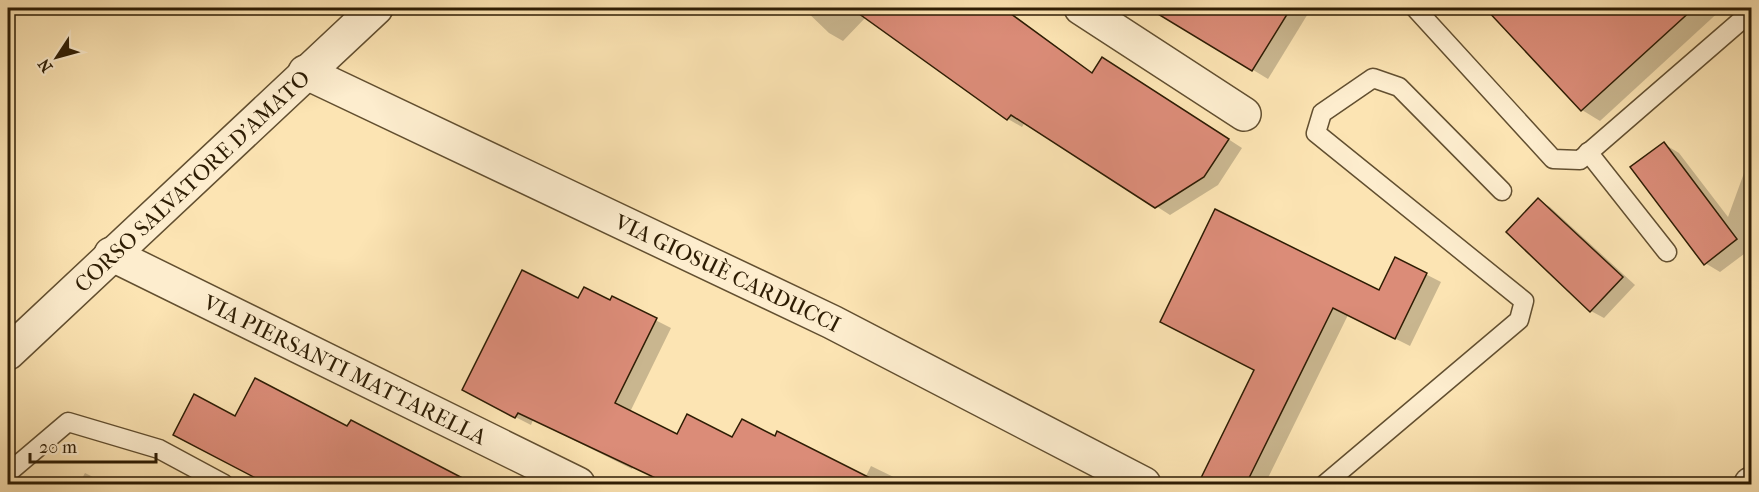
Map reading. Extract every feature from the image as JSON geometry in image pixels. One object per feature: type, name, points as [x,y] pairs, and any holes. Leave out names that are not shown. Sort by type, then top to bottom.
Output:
[{"type":"street","name":"CORSO SALVATORE D'AMATO","points":[[8,353],[376,8]]},
{"type":"street","points":[[1081,8],[1244,114]]},
{"type":"street","name":"VIA GIOSUÈ CARDUCCI","points":[[306,72],[832,322],[1144,484]]},
{"type":"street","name":"VIA PIERSANTI MATTARELLA","points":[[111,254],[578,484]]},
{"type":"lane","points":[[1415,8],[1553,159],[1580,160],[1752,11]]},
{"type":"lane","points":[[1325,484],[1519,320],[1524,301],[1316,133],[1322,113],[1373,78],[1399,87],[1502,191]]},
{"type":"lane","points":[[1588,153],[1667,252]]},
{"type":"lane","points":[[8,473],[68,422],[159,449],[224,484]]},
{"type":"building","points":[[851,8],[1003,8],[1092,73],[1102,57],[1229,139],[1204,177],[1155,208],[1011,115],[1007,120]]},
{"type":"building","points":[[1148,8],[1291,8],[1252,71]]},
{"type":"building","points":[[1485,8],[1694,8],[1581,111]]},
{"type":"building","points":[[1664,142],[1737,239],[1704,265],[1630,167]]},
{"type":"building","points":[[1538,198],[1623,277],[1590,312],[1506,232]]},
{"type":"building","points":[[1215,209],[1379,290],[1395,257],[1427,273],[1395,339],[1333,308],[1246,484],[1198,484],[1254,370],[1160,322]]},
{"type":"building","points":[[522,270],[578,298],[584,287],[610,300],[612,296],[657,318],[615,403],[677,434],[687,414],[732,437],[742,419],[775,436],[777,431],[882,484],[668,484],[518,413],[515,418],[462,390]]},
{"type":"building","points":[[255,378],[347,426],[351,420],[474,484],[267,484],[173,435],[194,394],[235,416]]}]
